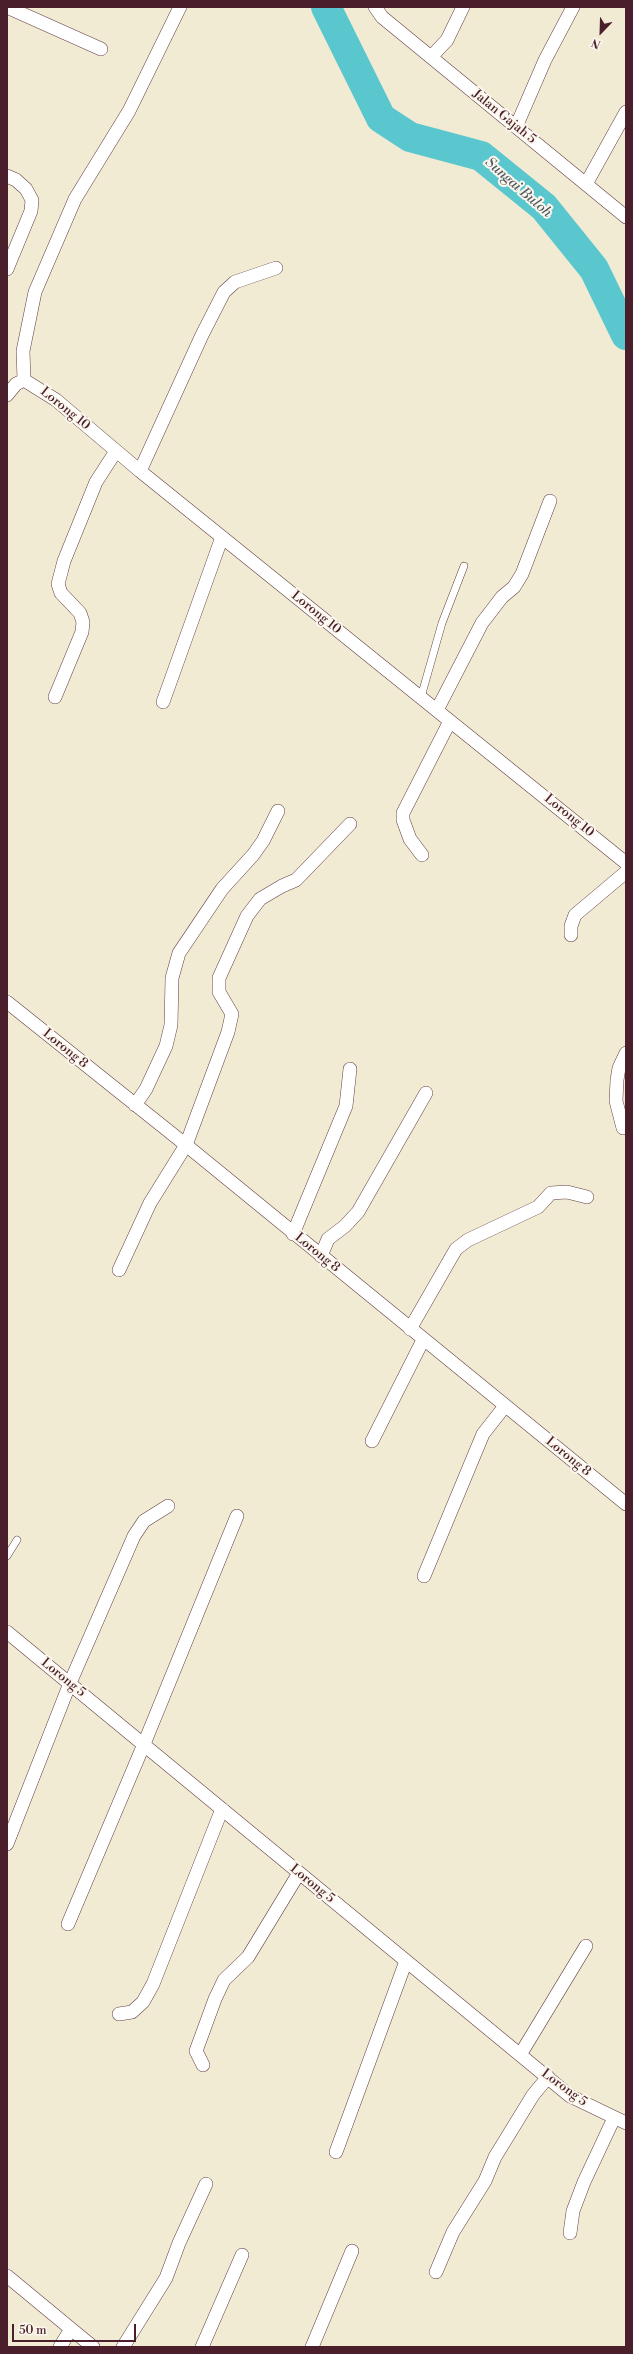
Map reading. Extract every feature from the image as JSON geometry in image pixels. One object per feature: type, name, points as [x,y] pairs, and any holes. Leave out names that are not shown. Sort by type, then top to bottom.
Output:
[{"type":"street","points":[[7,395],[16,384],[24,380],[23,350],[35,292],[75,200],[129,111],[180,7]]},
{"type":"street","points":[[431,57],[447,40],[463,7]]},
{"type":"street","points":[[516,127],[542,66],[573,7]]},
{"type":"street","points":[[7,8],[101,49]]},
{"type":"street","name":"Jalan Gajah 5","points":[[378,12],[626,217]]},
{"type":"street","points":[[586,184],[626,112]]},
{"type":"street","points":[[7,176],[16,180],[26,189],[32,200],[31,211],[7,269]]},
{"type":"street","points":[[140,471],[202,335],[224,292],[235,282],[276,268]]},
{"type":"street","name":"Lorong 10","points":[[24,380],[56,400],[222,538],[626,863]]},
{"type":"street","points":[[55,697],[82,632],[83,622],[80,613],[61,593],[58,584],[64,561],[96,482],[116,451]]},
{"type":"street","points":[[437,710],[482,623],[502,597],[514,586],[522,574],[550,501]]},
{"type":"street","points":[[163,702],[222,538]]},
{"type":"street","points":[[422,855],[410,839],[403,820],[403,813],[450,721]]},
{"type":"street","points":[[135,1105],[146,1089],[166,1046],[171,1025],[172,978],[179,954],[222,889],[253,855],[263,841],[278,811]]},
{"type":"street","points":[[119,1270],[150,1203],[186,1145],[228,1032],[232,1014],[219,992],[219,978],[247,916],[260,899],[282,886],[296,880],[350,824]]},
{"type":"street","points":[[571,935],[571,926],[575,915],[626,872]]},
{"type":"street","name":"Lorong 8","points":[[7,1002],[186,1145],[293,1234],[626,1504]]},
{"type":"street","points":[[623,1128],[616,1101],[619,1068],[626,1053]]},
{"type":"street","points":[[293,1234],[346,1106],[350,1069]]},
{"type":"street","points":[[321,1256],[328,1239],[345,1226],[358,1212],[426,1093]]},
{"type":"street","points":[[410,1329],[456,1250],[468,1240],[538,1207],[551,1193],[567,1192],[587,1197]]},
{"type":"street","points":[[372,1441],[423,1340]]},
{"type":"street","points":[[424,1576],[483,1434],[505,1406]]},
{"type":"street","points":[[7,1844],[70,1683],[134,1536],[144,1521],[168,1506]]},
{"type":"street","points":[[68,1924],[144,1744],[237,1516]]},
{"type":"street","name":"Lorong 5","points":[[7,1632],[570,2096],[620,2120]]},
{"type":"street","points":[[119,2014],[132,2012],[143,2002],[153,1984],[222,1809]]},
{"type":"street","points":[[203,2064],[196,2051],[215,1999],[224,1980],[248,1957],[299,1873]]},
{"type":"street","points":[[520,2055],[586,1946]]},
{"type":"street","points":[[336,2152],[406,1961]]},
{"type":"street","points":[[436,2272],[453,2232],[485,2180],[495,2157],[533,2095],[548,2077]]},
{"type":"street","points":[[570,2233],[574,2211],[584,2182],[620,2120]]},
{"type":"street","points":[[122,2347],[166,2278],[179,2243],[206,2184]]},
{"type":"street","points":[[312,2347],[352,2251]]},
{"type":"street","points":[[202,2347],[242,2255]]},
{"type":"street","points":[[7,2276],[93,2347]]},
{"type":"street","points":[[60,2347],[71,2329]]},
{"type":"lane","points":[[421,697],[442,623],[464,566]]},
{"type":"lane","points":[[7,1556],[17,1540]]},
{"type":"waterway","name":"Sungai Buloh","points":[[326,7],[381,118],[410,137],[481,156],[544,207],[594,269],[626,335]]}]
